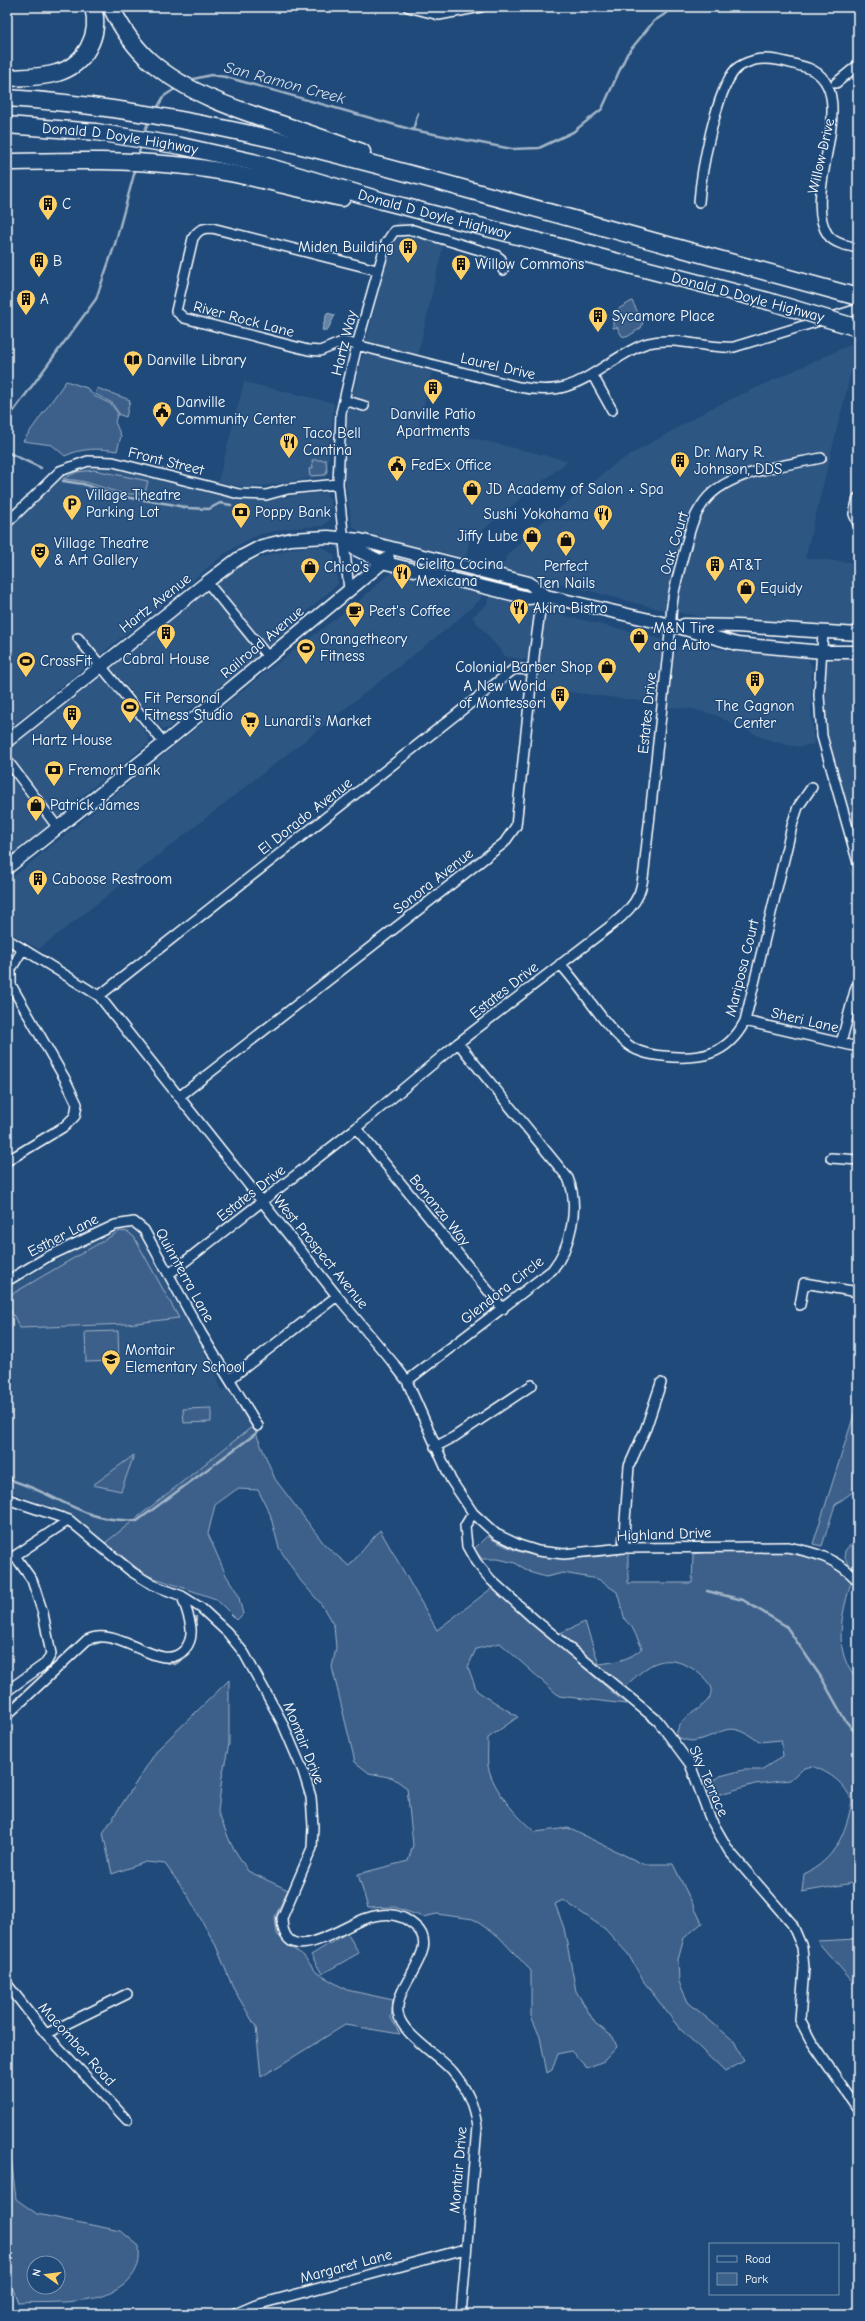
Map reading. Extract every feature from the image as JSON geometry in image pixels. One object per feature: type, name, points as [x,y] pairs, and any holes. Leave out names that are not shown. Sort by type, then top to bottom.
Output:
[{"type":"highway","points":[[7,78],[56,74],[77,62],[91,44],[94,33],[93,7]]},
{"type":"highway","points":[[111,7],[128,36],[150,61],[184,85],[212,98],[366,153],[392,168]]},
{"type":"highway","name":"Donald D Doyle Highway","points":[[7,98],[97,106],[202,123],[392,168],[858,297]]},
{"type":"highway","name":"Donald D Doyle Highway","points":[[7,125],[96,132],[181,146],[253,162],[383,201],[768,301],[858,328]]},
{"type":"highway","points":[[7,162],[174,164],[244,176],[351,200],[383,201]]},
{"type":"main road","name":"Hartz Avenue","points":[[7,741],[207,582],[239,558],[262,546],[309,537],[360,540],[529,583],[546,596]]},
{"type":"main road","points":[[344,540],[355,549],[382,562],[527,598],[546,596],[671,625],[737,644],[822,652],[858,652]]},
{"type":"main road","name":"Railroad Avenue","points":[[7,868],[269,658],[382,562],[393,556],[409,553]]},
{"type":"main road","points":[[671,625],[736,626],[824,633],[858,634]]},
{"type":"street","points":[[408,7],[439,15],[481,7]]},
{"type":"street","points":[[700,202],[702,173],[722,92],[737,68],[759,59],[779,61],[824,73],[838,86],[858,65]]},
{"type":"street","name":"Willow Drive","points":[[835,161],[822,210],[823,225],[829,236],[839,244],[858,248]]},
{"type":"street","name":"River Rock Lane","points":[[357,345],[342,342],[327,350],[308,350],[179,316],[176,305],[193,238],[197,232],[204,228],[212,228],[377,270]]},
{"type":"street","name":"Hartz Way","points":[[349,590],[338,484],[339,436],[344,400],[357,345],[377,270],[391,235],[394,231],[413,230],[496,255],[501,260],[503,270]]},
{"type":"street","name":"Laurel Drive","points":[[357,345],[532,389],[564,389],[633,349],[648,343],[677,342],[718,348],[734,347],[858,309]]},
{"type":"street","points":[[592,374],[612,410]]},
{"type":"street","points":[[344,400],[364,406]]},
{"type":"street","name":"Oak Court","points":[[671,625],[670,605],[691,528],[697,512],[710,494],[738,477],[821,458]]},
{"type":"street","name":"Front Street","points":[[7,523],[60,471],[88,461],[104,460],[240,494],[266,495],[301,487],[338,484]]},
{"type":"street","points":[[858,498],[854,514],[855,521],[858,524]]},
{"type":"street","points":[[207,582],[269,658]]},
{"type":"street","name":"Sonora Avenue","points":[[180,1096],[513,834],[516,826],[540,611],[546,596]]},
{"type":"street","name":"Estates Drive","points":[[170,1274],[356,1128],[458,1043],[625,914],[640,896],[646,857],[671,625]]},
{"type":"street","points":[[824,633],[819,695],[822,736],[858,863]]},
{"type":"street","points":[[78,638],[164,743]]},
{"type":"street","name":"El Dorado Avenue","points":[[99,996],[514,669],[533,670]]},
{"type":"street","points":[[7,760],[58,828]]},
{"type":"street","name":"Mariposa Court","points":[[560,964],[620,1038],[640,1052],[686,1058],[709,1055],[730,1042],[740,1031],[745,1021],[793,822],[798,807],[812,787]]},
{"type":"street","name":"West Prospect Avenue","points":[[7,939],[99,996],[180,1096],[337,1296],[407,1381],[435,1447],[451,1480],[473,1512]]},
{"type":"street","points":[[7,1161],[64,1126],[75,1116],[77,1104],[65,1079],[11,985],[11,969],[23,949]]},
{"type":"street","points":[[841,1043],[856,987]]},
{"type":"street","name":"Sheri Lane","points":[[745,1021],[858,1048]]},
{"type":"street","name":"Glendora Circle","points":[[407,1381],[552,1270],[559,1262],[567,1244],[573,1193],[568,1178],[458,1043]]},
{"type":"street","name":"Bonanza Way","points":[[356,1128],[502,1309]]},
{"type":"street","points":[[831,1158],[858,1160]]},
{"type":"street","name":"Quinnterra Lane","points":[[134,1222],[144,1230],[258,1426]]},
{"type":"street","name":"Esther Lane","points":[[7,1281],[50,1256],[115,1225],[134,1222]]},
{"type":"street","points":[[800,1305],[804,1283],[858,1292]]},
{"type":"street","points":[[230,1378],[337,1296]]},
{"type":"street","points":[[623,1548],[629,1466],[646,1428],[661,1383]]},
{"type":"street","points":[[435,1447],[454,1437],[532,1385]]},
{"type":"street","points":[[7,1499],[69,1520],[132,1572],[153,1585],[182,1596],[191,1624],[188,1646],[182,1652],[168,1658],[143,1650],[116,1638],[104,1636],[93,1637],[87,1640],[7,1715]]},
{"type":"street","name":"Highland Drive","points":[[473,1512],[496,1534],[519,1545],[538,1551],[564,1554],[623,1548],[787,1547],[811,1551],[832,1560],[849,1571],[858,1581]]},
{"type":"street","name":"Sky Terrace","points":[[473,1512],[465,1526],[467,1546],[491,1580],[534,1620],[658,1721],[690,1764],[710,1818],[729,1851],[792,1924],[802,1947],[804,1968],[800,2020],[811,2041],[858,2109]]},
{"type":"street","points":[[7,1691],[46,1663],[51,1654],[43,1613],[32,1580],[11,1559],[69,1520]]},
{"type":"street","name":"Montair Drive","points":[[182,1596],[201,1608],[227,1632],[244,1653],[267,1692],[303,1771],[311,1797],[313,1826],[312,1848],[282,1918],[282,1929],[285,1936],[293,1942],[307,1944],[367,1918],[388,1915],[401,1917],[420,1930],[424,1937],[424,1948],[421,1958],[400,1993],[398,2015],[406,2028],[453,2071],[468,2094],[475,2111],[476,2126],[461,2314]]},
{"type":"street","name":"Macomber Road","points":[[7,1984],[46,2034],[127,2120]]},
{"type":"street","points":[[46,2034],[127,1994]]},
{"type":"street","name":"Margaret Lane","points":[[235,2314],[256,2305],[465,2249]]},
{"type":"shaded area","points":[[397,221],[446,233],[415,367],[432,372],[419,425],[568,461],[469,542],[466,558],[360,533],[352,525],[344,472],[346,421]]},
{"type":"shaded area","points":[[327,313],[335,315],[327,331],[322,330]]},
{"type":"shaded area","points":[[854,343],[858,344],[805,558],[858,563],[858,629],[724,621],[655,608],[501,568],[510,552],[541,523],[618,462],[708,410]]},
{"type":"shaded area","points":[[244,382],[334,403],[327,476],[249,488],[218,482]]},
{"type":"shaded area","points":[[91,465],[102,466],[246,500],[265,501],[298,495],[326,493],[331,502],[331,518],[323,526],[290,528],[262,534],[247,540],[226,553],[7,730],[7,531],[55,484],[55,481],[69,471]]},
{"type":"shaded area","points":[[322,547],[334,555],[338,584],[275,639],[273,644],[266,647],[262,645],[216,587],[216,583],[242,563],[291,549]]},
{"type":"shaded area","points":[[395,572],[482,595],[480,600],[449,627],[39,949],[7,931],[7,882],[263,674],[360,600],[385,577]]},
{"type":"shaded area","points":[[203,593],[209,594],[252,646],[256,651],[256,658],[173,722],[169,728],[163,729],[117,675],[113,673],[111,668]]},
{"type":"shaded area","points":[[489,596],[532,606],[535,609],[530,660],[506,657],[472,617],[487,604]]},
{"type":"shaded area","points":[[549,612],[661,639],[658,703],[535,688],[544,619]]},
{"type":"shaded area","points":[[683,643],[730,651],[807,658],[812,667],[811,710],[814,744],[799,747],[787,745],[761,737],[715,715],[692,709],[666,707],[672,662],[677,648]]},
{"type":"shaded area","points":[[839,658],[858,658],[858,845],[826,730],[826,666],[829,661]]},
{"type":"shaded area","points":[[100,677],[103,678],[148,736],[149,743],[65,809],[60,816],[56,816],[7,756],[7,749]]},
{"type":"shaded area","points":[[7,771],[48,824],[47,827],[7,859]]},
{"type":"shaded area","points":[[848,865],[858,877],[858,905],[851,874]]},
{"type":"shaded area","name":"Montair Elementary School","points":[[121,1227],[131,1229],[138,1233],[212,1366],[222,1390],[234,1389],[253,1426],[105,1543],[76,1519],[7,1490],[7,1289],[88,1242]]},
{"type":"green space","points":[[632,301],[643,322],[641,328],[627,337],[622,336],[617,327],[613,328],[613,312]]},
{"type":"green space","points":[[66,381],[87,388],[94,396],[111,404],[119,415],[117,415],[115,422],[121,436],[117,451],[90,449],[77,451],[65,456],[52,445],[23,441]]},
{"type":"green space","points":[[97,388],[130,400],[126,417],[120,415],[112,403],[95,394]]},
{"type":"green space","points":[[312,460],[326,460],[327,471],[325,475],[310,476],[309,469],[313,468]]},
{"type":"green space","points":[[94,470],[148,481],[145,493],[122,493],[82,481],[63,479],[77,472]]},
{"type":"green space","points":[[120,1231],[128,1232],[134,1237],[179,1318],[127,1324],[20,1328],[7,1303],[7,1297]]},
{"type":"green space","points":[[118,1331],[119,1361],[86,1362],[85,1332]]},
{"type":"green space","points":[[858,1402],[858,1488],[835,1505],[822,1546],[813,1544]]},
{"type":"green space","points":[[211,1408],[211,1422],[184,1423],[183,1409]]},
{"type":"green space","points":[[253,1426],[275,1479],[325,1545],[349,1566],[380,1530],[437,1630],[492,1588],[626,1704],[559,1696],[500,1643],[476,1649],[468,1667],[477,1691],[518,1717],[488,1738],[488,1766],[500,1793],[528,1826],[535,1832],[568,1828],[643,1864],[673,1864],[702,1923],[684,1938],[678,1960],[679,1982],[688,2002],[734,2041],[744,2061],[725,2072],[679,2028],[644,1982],[628,1954],[605,1929],[563,1900],[555,1904],[564,1928],[576,1991],[595,2023],[613,2037],[617,2047],[604,2061],[587,2068],[571,2051],[558,2054],[552,2070],[547,2073],[540,2037],[531,2016],[531,1971],[498,1936],[473,1919],[437,1914],[423,1917],[394,1907],[368,1908],[358,1874],[408,1861],[413,1845],[407,1788],[393,1778],[369,1773],[355,1762],[332,1667],[336,1648],[334,1626],[321,1604],[300,1580],[279,1548],[270,1514],[258,1490],[237,1489],[215,1505],[208,1534],[226,1575],[238,1594],[243,1614],[237,1620],[216,1599],[146,1575],[105,1543]]},
{"type":"green space","points":[[134,1455],[121,1491],[93,1485]]},
{"type":"green space","points":[[487,1536],[504,1546],[538,1556],[573,1558],[628,1553],[628,1583],[692,1583],[693,1554],[748,1550],[778,1550],[803,1554],[822,1561],[852,1579],[842,1618],[841,1632],[844,1657],[858,1681],[858,1988],[817,1941],[857,1939],[853,1883],[802,1892],[804,1874],[824,1861],[831,1853],[846,1824],[852,1801],[841,1783],[825,1772],[812,1766],[802,1769],[790,1780],[755,1784],[710,1797],[705,1785],[720,1776],[743,1770],[761,1770],[783,1756],[781,1740],[759,1742],[748,1734],[739,1730],[731,1729],[692,1741],[676,1737],[680,1724],[709,1699],[712,1688],[708,1682],[696,1671],[682,1663],[667,1661],[649,1666],[623,1688],[583,1657],[560,1633],[585,1622],[599,1664],[622,1660],[637,1652],[642,1648],[632,1627],[625,1620],[617,1592],[598,1579],[563,1573],[546,1577],[532,1573],[515,1563],[498,1559],[482,1559],[474,1549]]},
{"type":"green space","points":[[853,1544],[858,1545],[858,1573],[851,1566],[844,1555],[848,1547]]},
{"type":"green space","points":[[229,1680],[229,1744],[222,1777],[218,1812],[231,1844],[248,1871],[288,1890],[275,1917],[277,1934],[287,1945],[303,1955],[317,1973],[347,1990],[393,2000],[391,2018],[400,2034],[345,2025],[261,2077],[256,2027],[233,1988],[216,1946],[188,1896],[165,1864],[146,1862],[112,1874],[103,1833],[158,1749]]},
{"type":"green space","points":[[347,1933],[359,1953],[322,1974],[311,1955]]},
{"type":"green space","points":[[7,2143],[10,2148],[16,2199],[37,2214],[121,2231],[139,2246],[138,2265],[130,2279],[118,2289],[103,2296],[68,2302],[18,2303],[13,2289],[7,2285]]},
{"type":"waterway","name":"San Ramon Creek","points":[[189,80],[211,75],[226,77],[413,130],[512,149],[539,148],[573,132],[602,109],[627,54],[654,21],[676,7]]},
{"type":"waterway","name":"San Ramon Creek","points":[[156,110],[164,96],[178,87]]},
{"type":"waterway","points":[[413,130],[418,113]]},
{"type":"waterway","name":"San Ramon Creek","points":[[143,135],[149,121]]},
{"type":"waterway","name":"San Ramon Creek","points":[[138,156],[141,146]]},
{"type":"waterway","name":"San Ramon Creek","points":[[7,420],[96,299],[115,244],[136,167]]},
{"type":"waterway","points":[[7,452],[41,468]]},
{"type":"waterway","points":[[63,481],[83,484],[117,496],[188,508],[209,509],[220,503],[231,505]]},
{"type":"waterway","points":[[7,1479],[40,1491],[98,1517],[137,1521],[258,1432]]},
{"type":"waterway","points":[[707,1591],[743,1600],[786,1626],[821,1677],[845,1720],[858,1736]]},
{"type":"waterway","points":[[195,1632],[196,1617]]},
{"type":"waterway","points":[[124,1647],[152,1659],[175,1664],[188,1655],[195,1637]]},
{"type":"waterway","points":[[94,1644],[103,1641]]},
{"type":"place","name":"C","points":[[48,221]]},
{"type":"place","name":"Miden Building","points":[[408,264]]},
{"type":"place","name":"B","points":[[39,278]]},
{"type":"place","name":"Willow Commons","points":[[461,281]]},
{"type":"place","name":"A","points":[[26,316]]},
{"type":"place","name":"Sycamore Place","points":[[598,333]]},
{"type":"place","name":"Danville Library","points":[[133,377]]},
{"type":"place","name":"Danville Patio Apartments","points":[[433,405]]},
{"type":"place","name":"Danville Community Center","points":[[162,428]]},
{"type":"place","name":"Taco Bell Cantina","points":[[289,459]]},
{"type":"place","name":"Dr. Mary R. Johnson, DDS","points":[[680,478]]},
{"type":"place","name":"FedEx Office","points":[[397,482]]},
{"type":"place","name":"JD Academy of Salon + Spa","points":[[472,506]]},
{"type":"place","name":"Village Theatre Parking Lot","points":[[72,521]]},
{"type":"place","name":"Poppy Bank","points":[[241,529]]},
{"type":"place","name":"Sushi Yokohama","points":[[603,531]]},
{"type":"place","name":"Jiffy Lube","points":[[532,553]]},
{"type":"place","name":"Perfect Ten Nails","points":[[566,557]]},
{"type":"place","name":"Village Theatre & Art Gallery","points":[[40,569]]},
{"type":"place","name":"AT&T","points":[[715,582]]},
{"type":"place","name":"Chico's","points":[[310,584]]},
{"type":"place","name":"Cielito Cocina Mexicana","points":[[402,590]]},
{"type":"place","name":"Equidy","points":[[746,605]]},
{"type":"place","name":"Akira Bistro","points":[[519,625]]},
{"type":"place","name":"Peet's Coffee","points":[[355,628]]},
{"type":"place","name":"Cabral House","points":[[166,650]]},
{"type":"place","name":"M&N Tire and Auto","points":[[639,654]]},
{"type":"place","name":"Orangetheory Fitness","points":[[306,665]]},
{"type":"place","name":"CrossFit","points":[[26,678]]},
{"type":"place","name":"Colonial Barber Shop","points":[[607,684]]},
{"type":"place","name":"The Gagnon Center","points":[[755,697]]},
{"type":"place","name":"A New World of Montessori","points":[[560,712]]},
{"type":"place","name":"Fit Personal Fitness Studio","points":[[130,724]]},
{"type":"place","name":"Hartz House","points":[[72,731]]},
{"type":"place","name":"Lunardi's Market","points":[[250,738]]},
{"type":"place","name":"Fremont Bank","points":[[54,787]]},
{"type":"place","name":"Patrick James","points":[[36,822]]},
{"type":"place","name":"Caboose Restroom","points":[[38,896]]},
{"type":"place","name":"Montair Elementary School","points":[[111,1376]]}]
